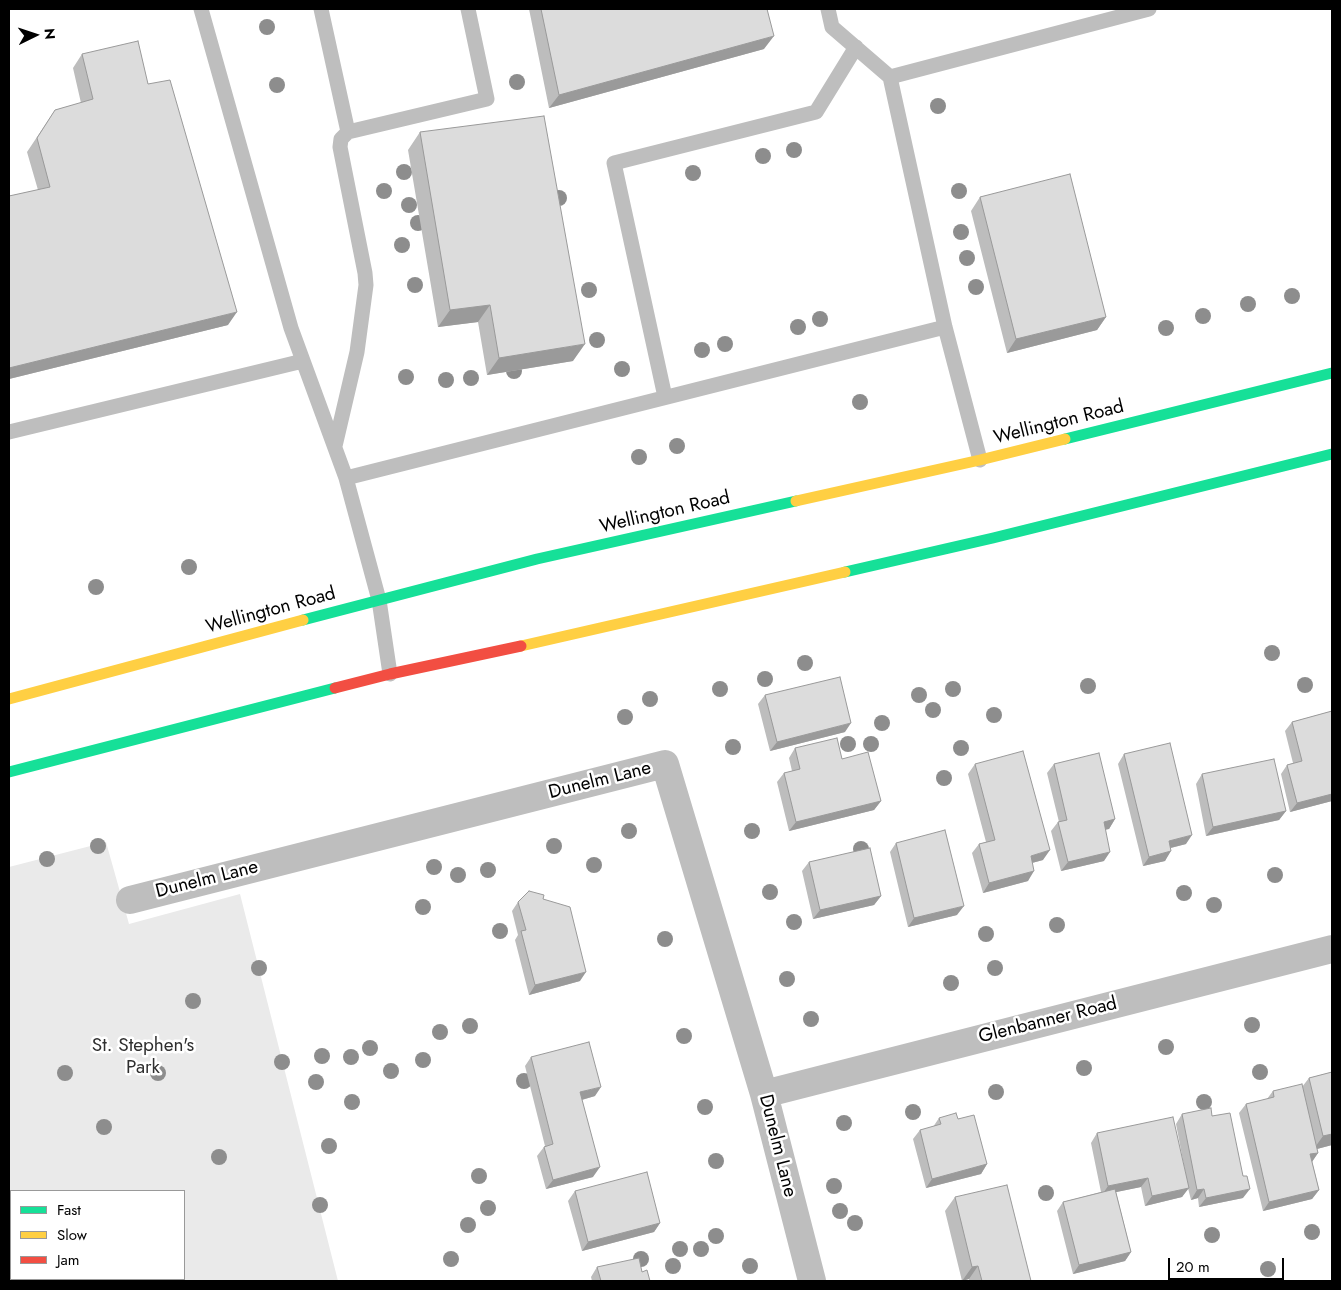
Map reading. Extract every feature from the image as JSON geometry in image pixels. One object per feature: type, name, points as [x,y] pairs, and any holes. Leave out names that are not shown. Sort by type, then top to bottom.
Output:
[{"type":"main road","name":"Wellington Road","points":[[9,699],[537,559],[980,460],[1332,374]]},
{"type":"main road","points":[[9,772],[390,674],[562,637],[983,541],[1332,454]]},
{"type":"street","name":"Dunelm Lane","points":[[130,900],[665,764],[764,1094],[812,1281]]},
{"type":"street","name":"Glenbanner Road","points":[[764,1094],[1332,949]]},
{"type":"lane","points":[[201,9],[291,328],[346,478],[379,600],[390,674]]},
{"type":"lane","points":[[321,9],[348,132]]},
{"type":"lane","points":[[335,446],[357,352],[366,285],[340,147],[341,139],[348,132],[488,100],[468,9]]},
{"type":"lane","points":[[828,9],[832,27],[890,77],[945,327],[980,460]]},
{"type":"lane","points":[[890,77],[1150,9]]},
{"type":"lane","points":[[666,397],[614,163],[816,112],[856,47]]},
{"type":"lane","points":[[346,478],[945,327]]},
{"type":"lane","points":[[9,432],[304,361]]},
{"type":"green space","name":"St. Stephen's Park","points":[[106,842],[129,924],[240,894],[338,1281],[9,1281],[9,867]]},
{"type":"building","points":[[541,9],[767,9],[774,36],[559,95]]},
{"type":"building","points":[[138,41],[148,84],[170,80],[237,312],[9,368],[9,196],[50,187],[37,138],[55,110],[93,99],[82,54]]},
{"type":"building","points":[[544,116],[585,344],[499,358],[490,305],[450,310],[420,132]]},
{"type":"building","points":[[1070,174],[1106,317],[1016,339],[980,197]]},
{"type":"building","points":[[840,677],[851,723],[777,742],[765,695]]},
{"type":"building","points":[[1332,711],[1332,794],[1297,803],[1287,765],[1302,761],[1292,722]]},
{"type":"building","points":[[837,738],[842,759],[868,752],[881,801],[796,822],[784,773],[800,769],[795,748]]},
{"type":"building","points":[[1170,743],[1192,835],[1169,841],[1171,851],[1149,857],[1124,754]]},
{"type":"building","points":[[1023,751],[1050,850],[1031,856],[1034,871],[989,883],[979,844],[995,840],[975,764]]},
{"type":"building","points":[[1099,753],[1115,819],[1104,822],[1110,852],[1068,862],[1058,822],[1067,820],[1054,764]]},
{"type":"building","points":[[1274,759],[1286,811],[1213,827],[1202,774]]},
{"type":"building","points":[[945,830],[964,906],[914,918],[896,843]]},
{"type":"building","points":[[870,848],[881,896],[820,910],[809,862]]},
{"type":"building","points":[[529,891],[544,895],[543,899],[570,907],[586,972],[535,985],[521,931],[526,930],[518,902]]},
{"type":"building","points":[[589,1042],[601,1087],[580,1092],[600,1167],[553,1180],[544,1147],[553,1144],[531,1057]]},
{"type":"building","points":[[1332,1072],[1332,1134],[1323,1136],[1309,1078]]},
{"type":"building","points":[[1302,1084],[1318,1153],[1310,1154],[1319,1190],[1269,1202],[1246,1104],[1274,1097],[1273,1091]]},
{"type":"building","points":[[1211,1108],[1212,1116],[1230,1113],[1243,1176],[1247,1176],[1250,1189],[1206,1198],[1204,1189],[1197,1190],[1182,1114]]},
{"type":"building","points":[[956,1113],[958,1119],[974,1115],[987,1164],[932,1179],[920,1130],[941,1124],[939,1118]]},
{"type":"building","points":[[1173,1117],[1189,1188],[1152,1196],[1148,1178],[1108,1186],[1097,1133]]},
{"type":"building","points":[[647,1172],[660,1223],[588,1242],[575,1191]]},
{"type":"building","points":[[1007,1185],[1031,1281],[982,1281],[978,1266],[972,1267],[955,1197]]},
{"type":"building","points":[[1115,1189],[1131,1252],[1079,1265],[1063,1202]]},
{"type":"building","points":[[639,1258],[642,1272],[647,1270],[650,1281],[601,1281],[597,1267]]},
{"type":"traffic: fast","points":[[1065,439],[1332,373]]},
{"type":"traffic: fast","points":[[845,572],[993,538],[1332,454]]},
{"type":"traffic: fast","points":[[303,620],[537,559],[796,501]]},
{"type":"traffic: fast","points":[[9,772],[335,688]]},
{"type":"traffic: slow","points":[[796,501],[1065,439]]},
{"type":"traffic: slow","points":[[521,646],[845,572]]},
{"type":"traffic: slow","points":[[9,699],[303,620]]},
{"type":"traffic: jam","points":[[335,688],[390,674],[521,646]]}]
